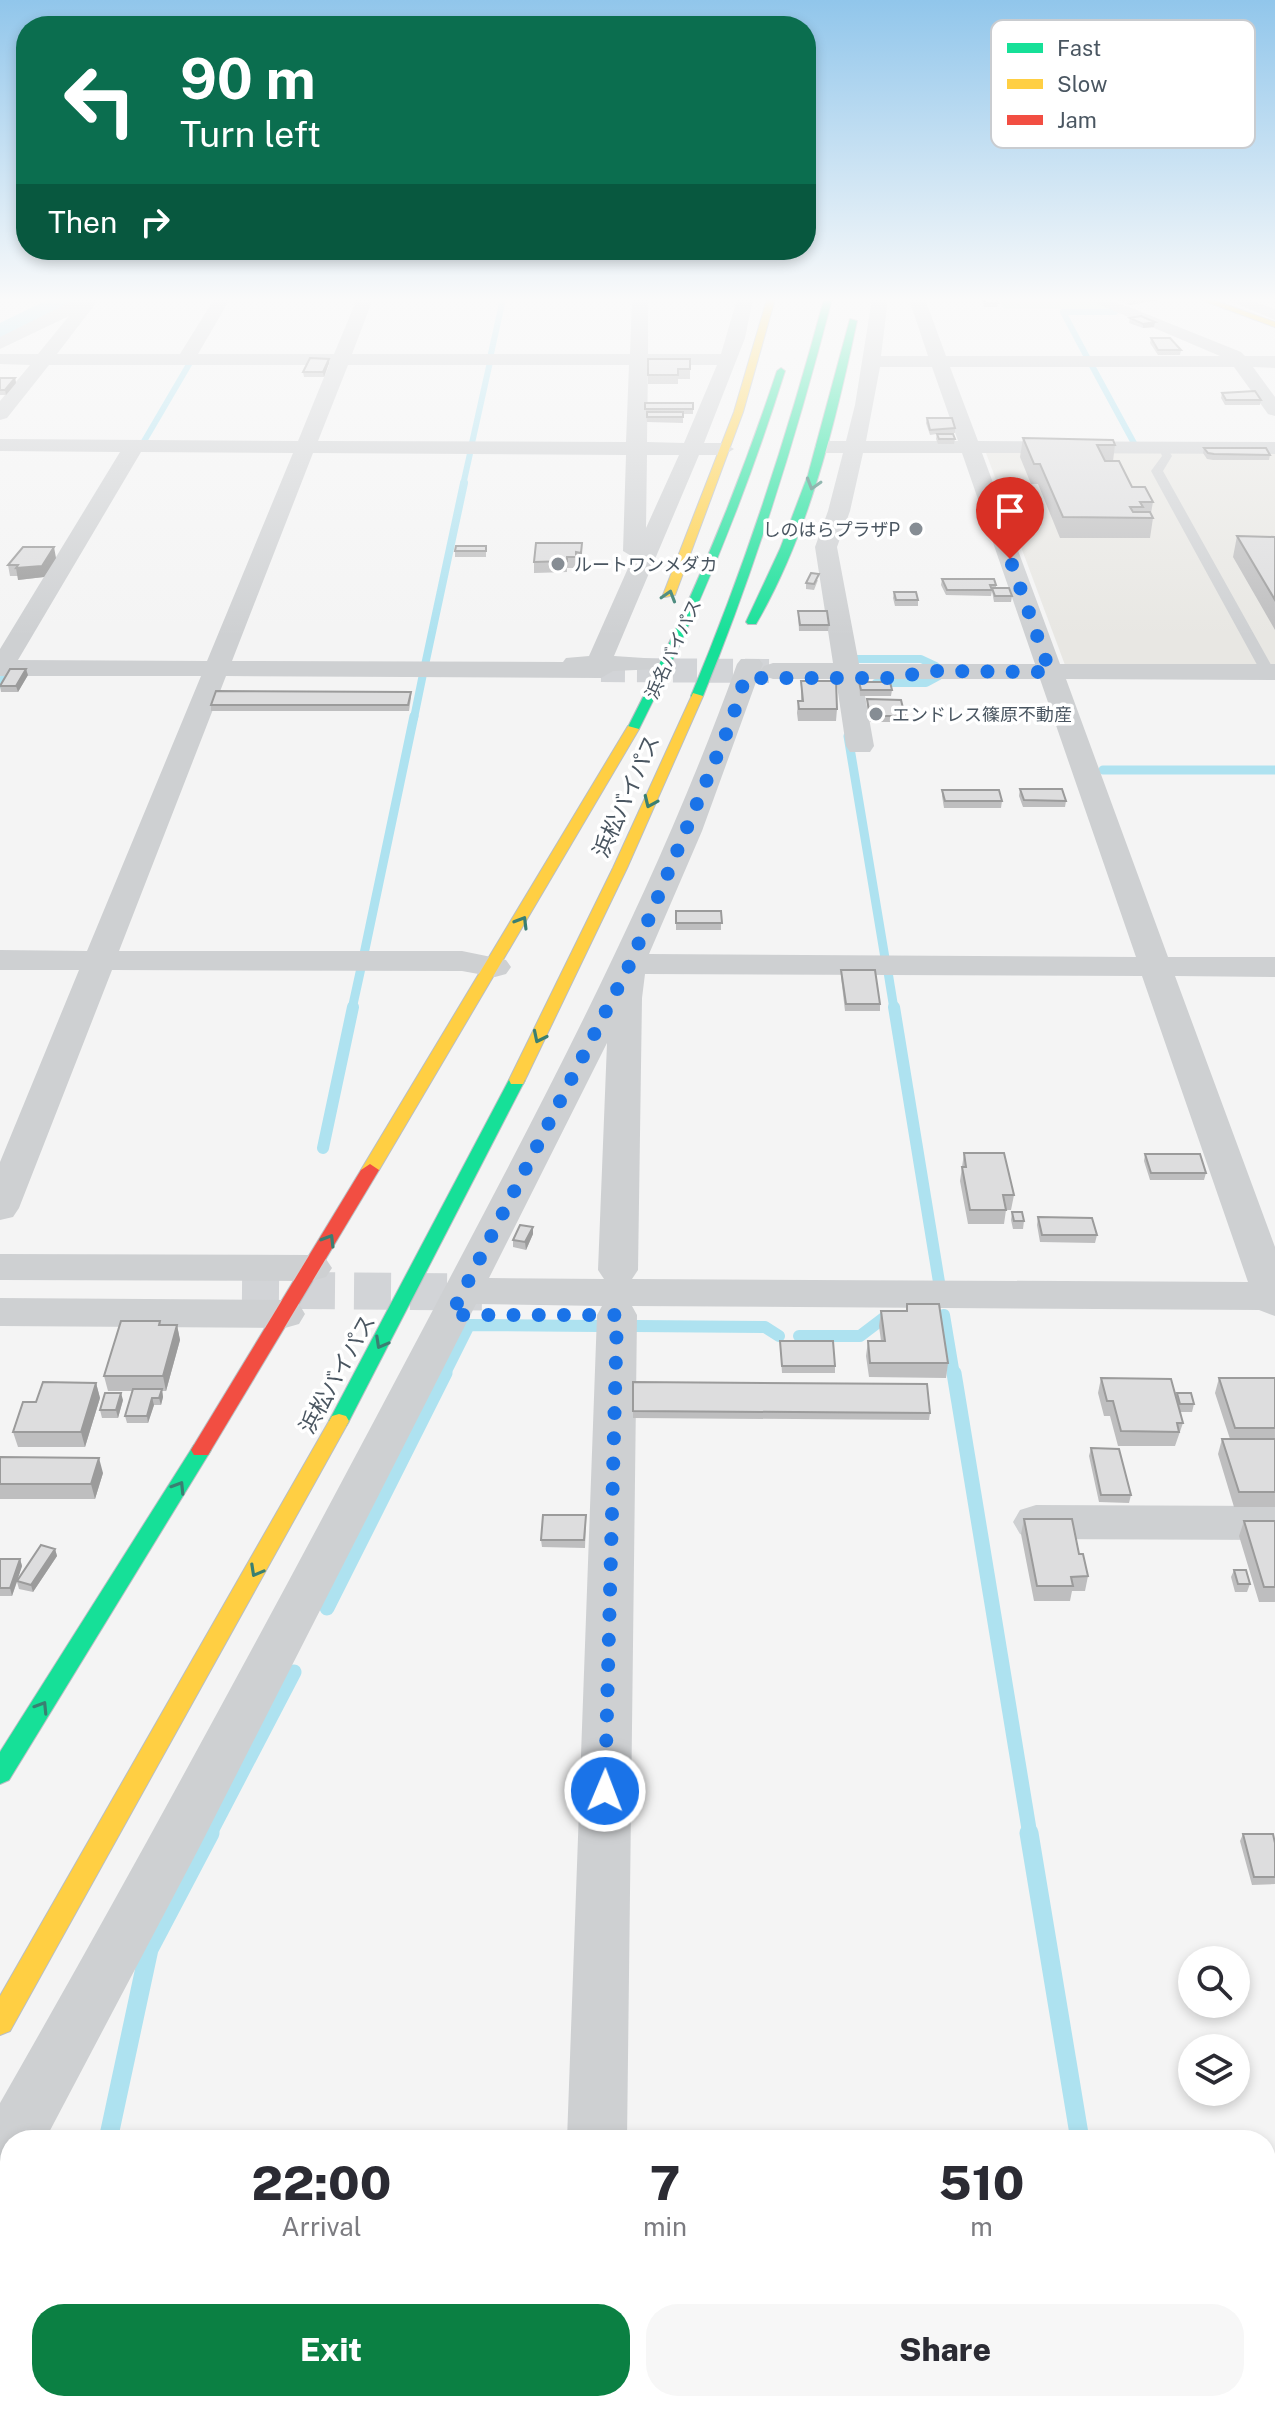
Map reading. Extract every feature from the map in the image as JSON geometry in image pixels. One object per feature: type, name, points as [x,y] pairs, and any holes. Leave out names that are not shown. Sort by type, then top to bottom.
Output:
[{"type":"highway","points":[[665,609],[737,412]]},
{"type":"highway","name":"浜名バイパス","points":[[636,725],[708,572],[768,412]]},
{"type":"highway","name":"浜名バイパス","points":[[682,731],[770,506],[800,412]]},
{"type":"highway","points":[[682,731],[742,663],[794,538],[824,447],[832,412]]},
{"type":"highway","points":[[636,725],[650,661]]},
{"type":"highway","name":"浜松バイパス","points":[[0,1773],[285,1314],[572,839],[636,725]]},
{"type":"highway","name":"浜松バイパス","points":[[0,2022],[149,1763],[397,1314],[558,998],[682,731]]},
{"type":"highway","points":[[37,1919],[149,1763]]},
{"type":"street","points":[[0,1208],[320,412]]},
{"type":"street","points":[[638,412],[634,551],[647,552]]},
{"type":"street","points":[[599,667],[708,412]]},
{"type":"street","points":[[860,746],[826,547],[856,447],[863,412]]},
{"type":"street","points":[[420,1269],[469,1292],[1274,1298],[957,412]]},
{"type":"street","points":[[0,445],[724,449]]},
{"type":"street","points":[[0,668],[134,446]]},
{"type":"street","points":[[824,447],[1275,448]]},
{"type":"street","points":[[0,668],[449,670],[599,667],[650,661]]},
{"type":"street","points":[[449,670],[495,677],[650,661]]},
{"type":"street","points":[[742,663],[848,671],[890,678],[935,671]]},
{"type":"street","points":[[742,663],[935,671],[1272,672]]},
{"type":"street","points":[[18,2130],[469,1292],[630,964],[731,722],[742,663]]},
{"type":"street","points":[[0,960],[462,961],[495,967]]},
{"type":"street","points":[[630,964],[1275,967]]},
{"type":"street","points":[[597,2130],[625,998],[630,964]]},
{"type":"street","points":[[0,1267],[312,1268]]},
{"type":"street","points":[[0,1289],[242,1290]]},
{"type":"street","points":[[397,1314],[469,1292],[617,1292],[815,1317],[886,1294]]},
{"type":"street","points":[[0,1312],[285,1314]]},
{"type":"street","points":[[1036,1522],[1275,1523]]},
{"type":"lane","points":[[1162,448],[1167,456],[1157,471],[1272,672]]},
{"type":"shaded area","points":[[986,453],[1275,453],[1275,666],[1065,665]]},
{"type":"building","points":[[647,412],[683,412],[683,417],[647,417]]},
{"type":"building","points":[[927,418],[952,418],[955,428],[930,430]]},
{"type":"building","points":[[937,434],[953,434],[955,439],[939,439]]},
{"type":"building","points":[[1023,438],[1113,440],[1115,445],[1097,445],[1105,461],[1119,461],[1132,487],[1145,487],[1153,502],[1140,502],[1143,507],[1130,507],[1133,512],[1150,512],[1153,518],[1063,517],[1040,464],[1034,464]]},
{"type":"building","points":[[1204,448],[1266,448],[1270,455],[1214,454]]},
{"type":"building","points":[[1237,536],[1275,537],[1275,600]]},
{"type":"building","points":[[536,543],[582,543],[581,553],[576,552],[576,557],[567,557],[567,561],[534,562]]},
{"type":"building","points":[[456,546],[486,546],[486,551],[455,551]]},
{"type":"building","points":[[23,547],[54,547],[42,566],[16,568],[18,565],[8,565]]},
{"type":"building","points":[[811,573],[819,574],[814,584],[806,583]]},
{"type":"building","points":[[942,579],[994,579],[996,585],[990,585],[992,590],[947,590]]},
{"type":"building","points":[[992,588],[1009,588],[1012,596],[995,596]]},
{"type":"building","points":[[894,592],[916,592],[918,600],[896,600]]},
{"type":"building","points":[[798,611],[827,611],[829,625],[800,625]]},
{"type":"building","points":[[10,669],[26,669],[16,686],[0,686]]},
{"type":"building","points":[[801,681],[836,681],[837,709],[799,709],[798,701],[803,701]]},
{"type":"building","points":[[859,682],[890,682],[892,690],[861,690]]},
{"type":"building","points":[[216,691],[411,692],[408,705],[211,705]]},
{"type":"building","points":[[867,699],[901,700],[905,716],[870,716]]},
{"type":"building","points":[[1020,789],[1062,789],[1066,801],[1024,800]]},
{"type":"building","points":[[942,790],[999,790],[1002,801],[945,801]]},
{"type":"building","points":[[676,911],[721,911],[722,923],[676,923]]},
{"type":"building","points":[[841,970],[875,970],[880,1004],[846,1004]]},
{"type":"building","points":[[964,1153],[1004,1153],[1014,1195],[1003,1195],[1006,1210],[970,1210],[962,1167],[966,1167]]},
{"type":"building","points":[[1145,1154],[1200,1154],[1206,1173],[1151,1173]]},
{"type":"building","points":[[1012,1212],[1022,1212],[1024,1221],[1014,1221]]},
{"type":"building","points":[[1038,1217],[1092,1218],[1097,1235],[1042,1235]]},
{"type":"building","points":[[520,1225],[533,1227],[525,1242],[513,1240]]},
{"type":"building","points":[[907,1304],[939,1304],[948,1363],[870,1363],[868,1341],[885,1341],[881,1311],[907,1311]]},
{"type":"building","points":[[121,1321],[160,1321],[159,1325],[177,1325],[163,1376],[104,1376]]},
{"type":"building","points":[[780,1341],[833,1341],[835,1366],[782,1366]]},
{"type":"building","points":[[1101,1378],[1171,1379],[1183,1423],[1177,1423],[1179,1432],[1121,1431],[1113,1401],[1107,1401]]},
{"type":"building","points":[[1219,1378],[1275,1378],[1275,1428],[1235,1428]]},
{"type":"building","points":[[43,1382],[96,1383],[81,1432],[13,1432],[23,1402],[36,1402]]},
{"type":"building","points":[[633,1382],[927,1384],[930,1413],[633,1411]]},
{"type":"building","points":[[133,1389],[162,1389],[159,1398],[152,1398],[147,1416],[125,1416]]},
{"type":"building","points":[[105,1393],[121,1393],[116,1410],[100,1410]]},
{"type":"building","points":[[1177,1393],[1191,1393],[1194,1404],[1180,1404]]},
{"type":"building","points":[[1222,1439],[1275,1439],[1275,1492],[1239,1492]]},
{"type":"building","points":[[1091,1448],[1119,1449],[1131,1495],[1101,1495]]},
{"type":"building","points":[[0,1457],[99,1458],[91,1484],[0,1484]]},
{"type":"building","points":[[543,1515],[586,1515],[584,1540],[541,1540]]},
{"type":"building","points":[[1024,1519],[1072,1519],[1079,1554],[1083,1554],[1088,1576],[1071,1577],[1073,1586],[1037,1586]]},
{"type":"building","points":[[1244,1521],[1275,1521],[1275,1587],[1264,1587]]},
{"type":"building","points":[[41,1545],[55,1549],[31,1585],[17,1581]]},
{"type":"building","points":[[0,1559],[20,1559],[10,1588],[0,1588]]},
{"type":"building","points":[[1234,1570],[1246,1570],[1250,1584],[1238,1584]]},
{"type":"building","points":[[1243,1834],[1273,1834],[1275,1877],[1254,1877]]},
{"type":"waterway","points":[[143,443],[161,412]]},
{"type":"waterway","points":[[472,443],[479,412]]},
{"type":"waterway","points":[[1117,412],[1135,445]]},
{"type":"waterway","points":[[463,485],[471,449]]},
{"type":"waterway","points":[[425,665],[464,483]]},
{"type":"waterway","points":[[857,659],[921,659],[936,666]]},
{"type":"waterway","points":[[0,684],[7,673]]},
{"type":"waterway","points":[[414,718],[423,674]]},
{"type":"waterway","points":[[876,683],[926,683],[939,676]]},
{"type":"waterway","points":[[364,954],[414,716]]},
{"type":"waterway","points":[[848,736],[885,958]]},
{"type":"waterway","points":[[1103,770],[1275,770]]},
{"type":"waterway","points":[[352,1009],[361,968]]},
{"type":"waterway","points":[[888,972],[894,1009]]},
{"type":"waterway","points":[[323,1148],[353,1007]]},
{"type":"waterway","points":[[894,1007],[939,1282]]},
{"type":"waterway","points":[[944,1315],[954,1375]]},
{"type":"waterway","points":[[799,1336],[860,1336],[885,1317]]},
{"type":"waterway","points":[[445,1373],[469,1325],[598,1326]]},
{"type":"waterway","points":[[635,1326],[765,1327],[779,1336]]},
{"type":"waterway","points":[[327,1608],[445,1373]]},
{"type":"waterway","points":[[954,1373],[1030,1835]]},
{"type":"waterway","points":[[209,1835],[294,1672]]},
{"type":"waterway","points":[[110,2130],[149,1949],[210,1833]]},
{"type":"waterway","points":[[1029,1833],[1078,2130]]},
{"type":"tunnel","points":[[601,670],[773,671]]},
{"type":"tunnel","points":[[242,1290],[482,1292]]},
{"type":"traffic: fast","points":[[633,729],[715,553],[767,412]]},
{"type":"traffic: fast","points":[[697,696],[736,599],[797,412]]},
{"type":"traffic: fast","points":[[752,622],[786,549],[832,412]]},
{"type":"traffic: fast","points":[[339,1421],[517,1080]]},
{"type":"traffic: fast","points":[[0,1773],[201,1450]]},
{"type":"traffic: slow","points":[[669,595],[739,412]]},
{"type":"traffic: slow","points":[[517,1080],[620,868],[697,696]]},
{"type":"traffic: slow","points":[[370,1170],[633,729]]},
{"type":"traffic: slow","points":[[0,2022],[339,1421]]},
{"type":"traffic: jam","points":[[201,1450],[370,1170]]},
{"type":"place","name":"しのはらプラザP","points":[[916,529]]},
{"type":"place","name":"ルートワンメダカ","points":[[558,564]]},
{"type":"place","name":"エンドレス篠原不動産","points":[[876,714]]},
{"type":"route","points":[[605,1791],[617,1315],[451,1315],[630,964],[731,722],[745,678],[890,678],[935,671],[1050,672],[1010,559]]}]
